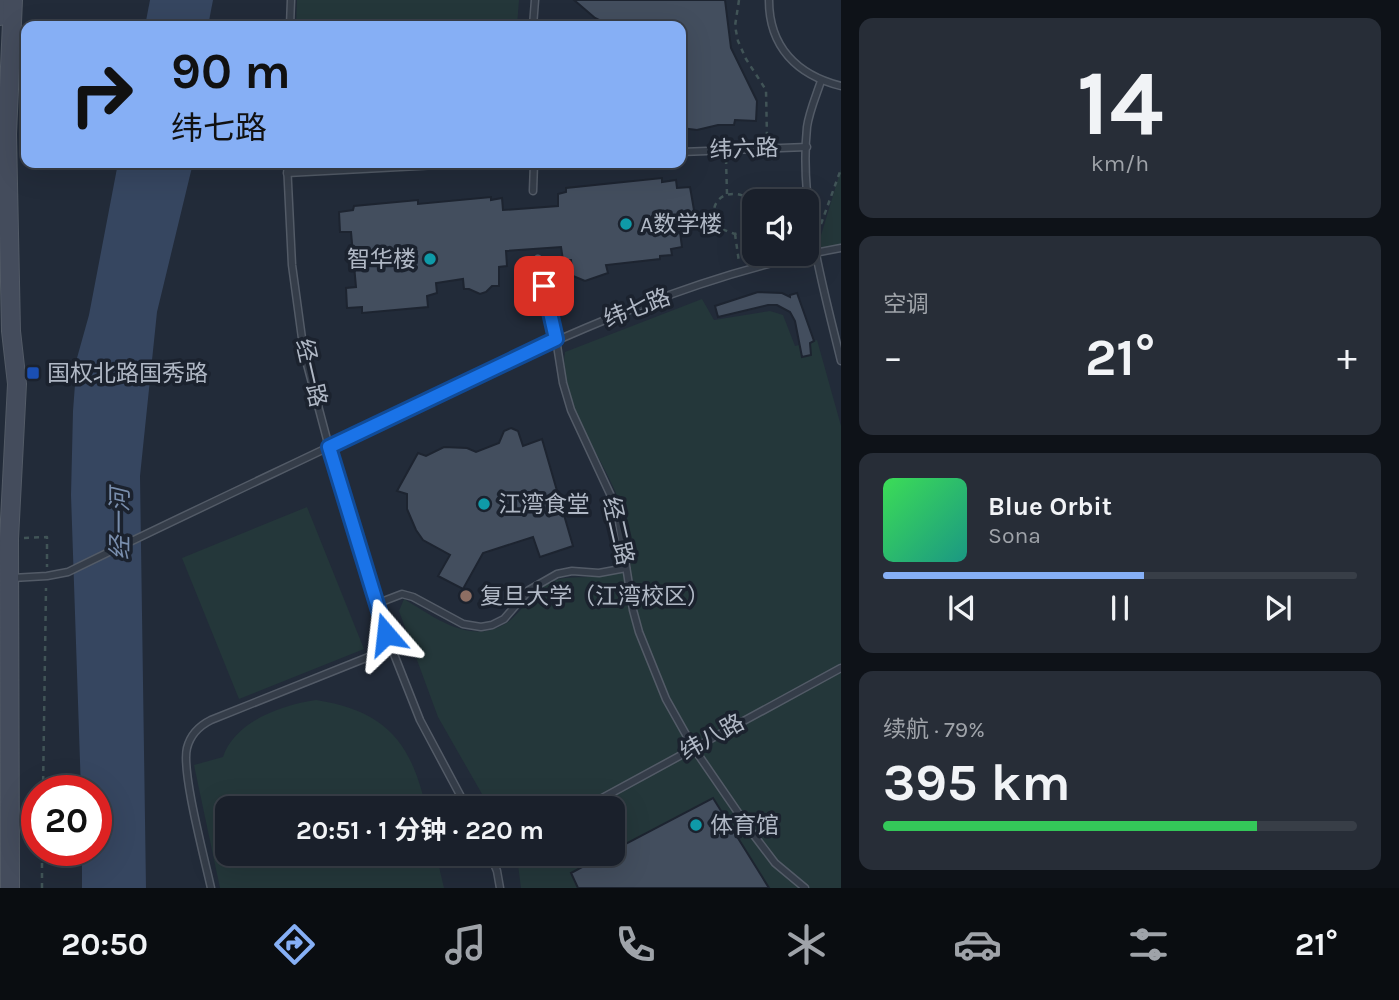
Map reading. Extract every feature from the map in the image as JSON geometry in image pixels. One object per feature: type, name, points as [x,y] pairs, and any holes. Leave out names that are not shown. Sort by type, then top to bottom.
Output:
[{"type":"main road","points":[[0,16],[1,0]]},
{"type":"main road","points":[[10,888],[9,539],[17,384],[10,331],[4,133],[13,0]]},
{"type":"lane","points":[[290,21],[291,0]]},
{"type":"lane","points":[[533,21],[535,0]]},
{"type":"lane","points":[[769,0],[772,28],[779,43],[795,64],[821,81],[841,86]]},
{"type":"lane","points":[[808,189],[808,125],[821,81]]},
{"type":"lane","name":"纬六路","points":[[686,152],[807,147]]},
{"type":"lane","name":"经一路","points":[[287,168],[292,265],[304,353],[329,447],[391,648],[420,720],[461,796]]},
{"type":"lane","points":[[287,173],[381,168]]},
{"type":"lane","points":[[533,191],[534,168]]},
{"type":"lane","name":"纬七路","points":[[819,252],[841,248]]},
{"type":"lane","name":"经二路","points":[[538,259],[570,410],[617,509],[639,632],[666,699],[693,747],[775,863],[805,888]]},
{"type":"lane","points":[[819,261],[841,361]]},
{"type":"lane","name":"纬七路","points":[[10,579],[68,572],[556,339],[702,283],[756,266]]},
{"type":"lane","points":[[376,604],[402,594],[413,597],[463,624],[481,627],[504,619],[529,590],[557,574],[572,571],[599,573],[626,568]]},
{"type":"lane","points":[[211,888],[185,759],[191,737],[203,724],[211,720],[391,648]]},
{"type":"lane","name":"纬八路","points":[[605,796],[841,668]]},
{"type":"lane","points":[[495,866],[499,888]]},
{"type":"path","points":[[739,0],[735,26],[738,41],[766,90],[766,149]]},
{"type":"path","points":[[725,150],[727,194]]},
{"type":"path","points":[[819,232],[841,169]]},
{"type":"path","points":[[742,195],[727,194],[717,202],[713,215],[719,228],[735,234],[742,231]]},
{"type":"path","points":[[735,234],[740,271]]},
{"type":"path","points":[[9,539],[47,537],[43,775]]},
{"type":"path","points":[[42,866],[42,888]]},
{"type":"shaded area","points":[[297,0],[519,0],[517,21],[296,21]]},
{"type":"shaded area","points":[[293,168],[325,168],[293,170]]},
{"type":"shaded area","points":[[841,169],[841,246],[819,251],[819,242]]},
{"type":"shaded area","points":[[702,299],[714,320],[770,311],[783,315],[795,346],[817,340],[841,426],[841,888],[521,888],[518,866],[625,866],[625,796],[483,796],[438,717],[399,611],[404,599],[454,627],[481,631],[494,629],[508,622],[539,590],[551,582],[631,570],[621,506],[575,410],[564,371],[565,352]]},
{"type":"shaded area","points":[[307,507],[364,649],[239,699],[182,558]]},
{"type":"shaded area","points":[[316,700],[340,705],[377,721],[403,747],[423,796],[215,796],[215,864],[194,765],[223,757],[229,744],[249,724],[289,706]]},
{"type":"shaded area","points":[[215,866],[439,866],[444,888],[220,888]]},
{"type":"water","points":[[150,0],[213,0],[209,21],[146,21]]},
{"type":"water","name":"经一河","points":[[117,168],[192,168],[157,312],[140,476],[146,888],[82,888],[82,866],[112,866],[112,775],[80,775],[71,495],[77,358],[89,315]]},
{"type":"building","points":[[574,0],[725,0],[731,48],[757,101],[756,121],[735,120],[734,125],[718,125],[697,130],[686,129],[686,21],[601,21]]},
{"type":"building","points":[[662,178],[662,182],[676,180],[677,188],[690,187],[694,210],[689,230],[680,232],[682,247],[671,249],[672,255],[660,256],[660,259],[606,265],[608,273],[585,281],[573,276],[571,260],[563,260],[561,247],[506,251],[507,266],[499,267],[499,286],[492,286],[486,292],[480,294],[464,289],[463,279],[436,283],[437,293],[427,296],[428,307],[362,313],[362,307],[347,308],[346,288],[356,287],[351,232],[340,232],[339,212],[353,210],[354,206],[418,200],[418,204],[491,197],[491,200],[502,198],[503,210],[558,206],[558,194],[566,192],[566,188]]},
{"type":"building","points":[[758,292],[782,293],[790,297],[797,293],[814,341],[810,343],[811,355],[802,357],[795,321],[790,312],[777,305],[718,317],[715,306]]},
{"type":"building","name":"江湾食堂","points":[[511,428],[518,431],[523,446],[542,439],[573,546],[540,557],[533,537],[483,553],[463,589],[438,576],[450,555],[423,540],[407,509],[407,494],[397,491],[418,453],[426,456],[444,447],[467,448],[476,452],[499,443],[504,431]]},
{"type":"building","name":"体育馆","points":[[713,798],[769,888],[578,888],[571,873],[584,866],[625,866],[625,844]]},
{"type":"place","name":"A数学楼","points":[[626,224]]},
{"type":"place","name":"智华楼","points":[[430,259]]},
{"type":"place","name":"国权北路国秀路","points":[[33,373]]},
{"type":"place","name":"江湾食堂","points":[[484,504]]},
{"type":"place","name":"复旦大学（江湾校区）","points":[[466,596]]},
{"type":"place","name":"体育馆","points":[[696,825]]},
{"type":"route","points":[[386,634],[329,447],[556,339],[544,286]]}]
